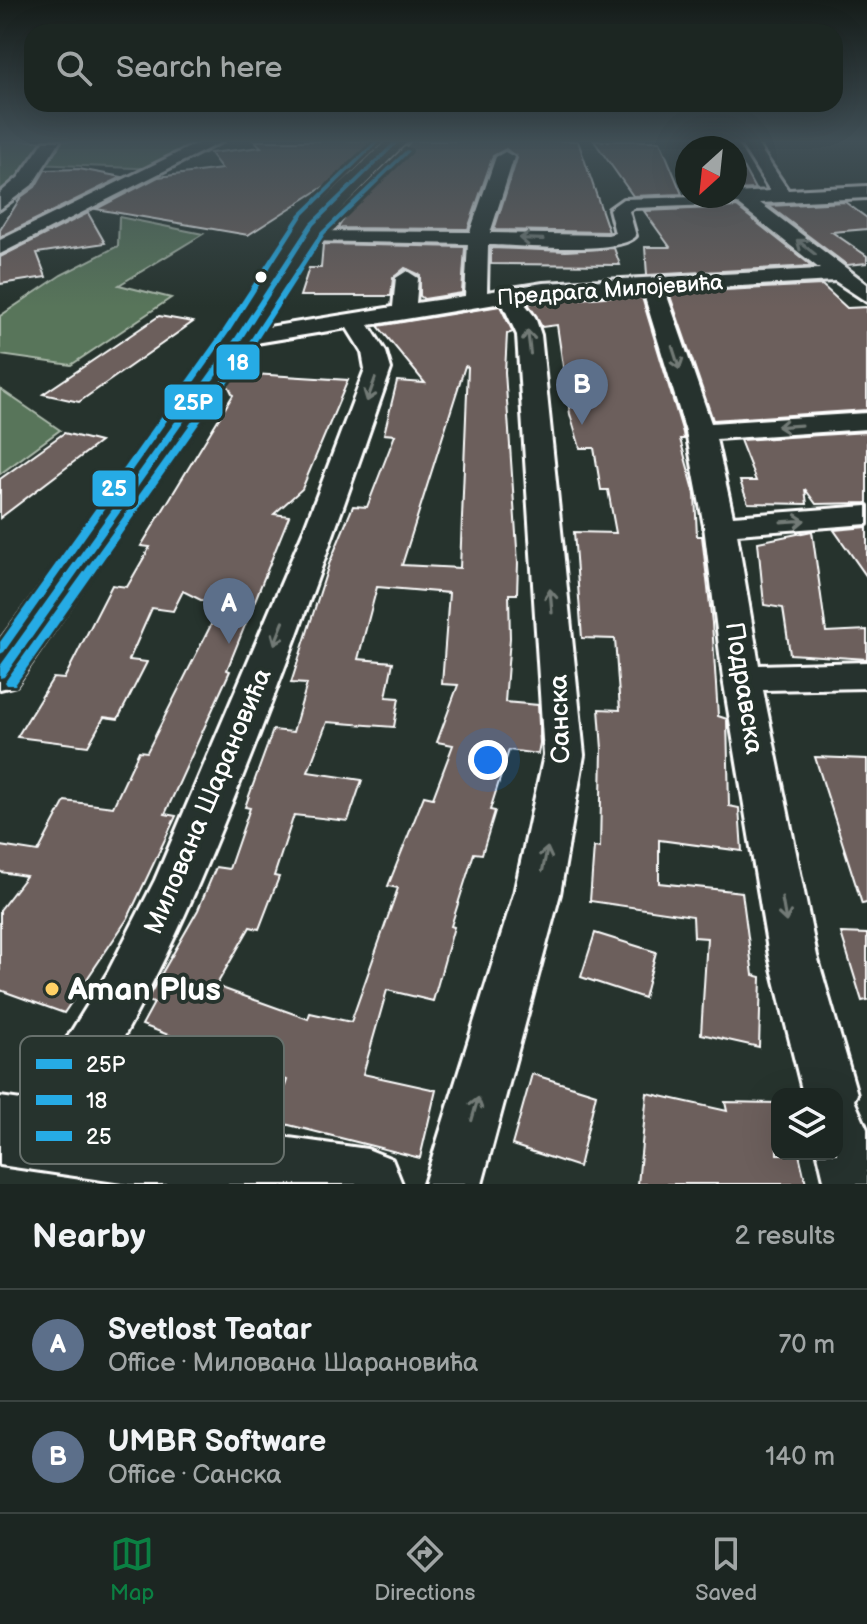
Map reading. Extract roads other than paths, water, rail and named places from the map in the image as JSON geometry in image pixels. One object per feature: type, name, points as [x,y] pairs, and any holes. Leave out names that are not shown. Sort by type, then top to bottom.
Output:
[{"type":"street","points":[[0,248],[104,196]]},
{"type":"street","points":[[0,674],[238,339],[305,235],[343,196]]},
{"type":"street","points":[[492,196],[478,238],[492,298]]},
{"type":"street","points":[[747,199],[841,196]]},
{"type":"street","points":[[305,235],[618,239],[627,234],[619,209],[635,202],[675,201]]},
{"type":"street","points":[[747,201],[867,295]]},
{"type":"street","name":"Предрага Милојевића","points":[[238,339],[492,298],[652,284],[841,274]]},
{"type":"street","points":[[404,312],[407,278]]},
{"type":"street","name":"Подравска","points":[[652,284],[700,432],[720,526],[742,678],[793,956],[828,1088]]},
{"type":"street","name":"Санска","points":[[453,1184],[537,894],[564,755],[529,335],[523,317],[492,298]]},
{"type":"street","name":"Милована Шарановића","points":[[90,1036],[125,988],[177,881],[320,530],[378,369],[374,352],[354,320]]},
{"type":"street","points":[[700,432],[867,421]]},
{"type":"street","points":[[720,526],[867,515]]},
{"type":"street","points":[[742,678],[867,675]]},
{"type":"street","points":[[843,1143],[854,1184]]},
{"type":"street","points":[[231,1164],[367,1184]]},
{"type":"place","name":"UMBR Software","points":[[582,425]]},
{"type":"place","name":"Svetlost Teatar","points":[[229,644]]},
{"type":"place","name":"Aman Plus","points":[[52,989]]}]
